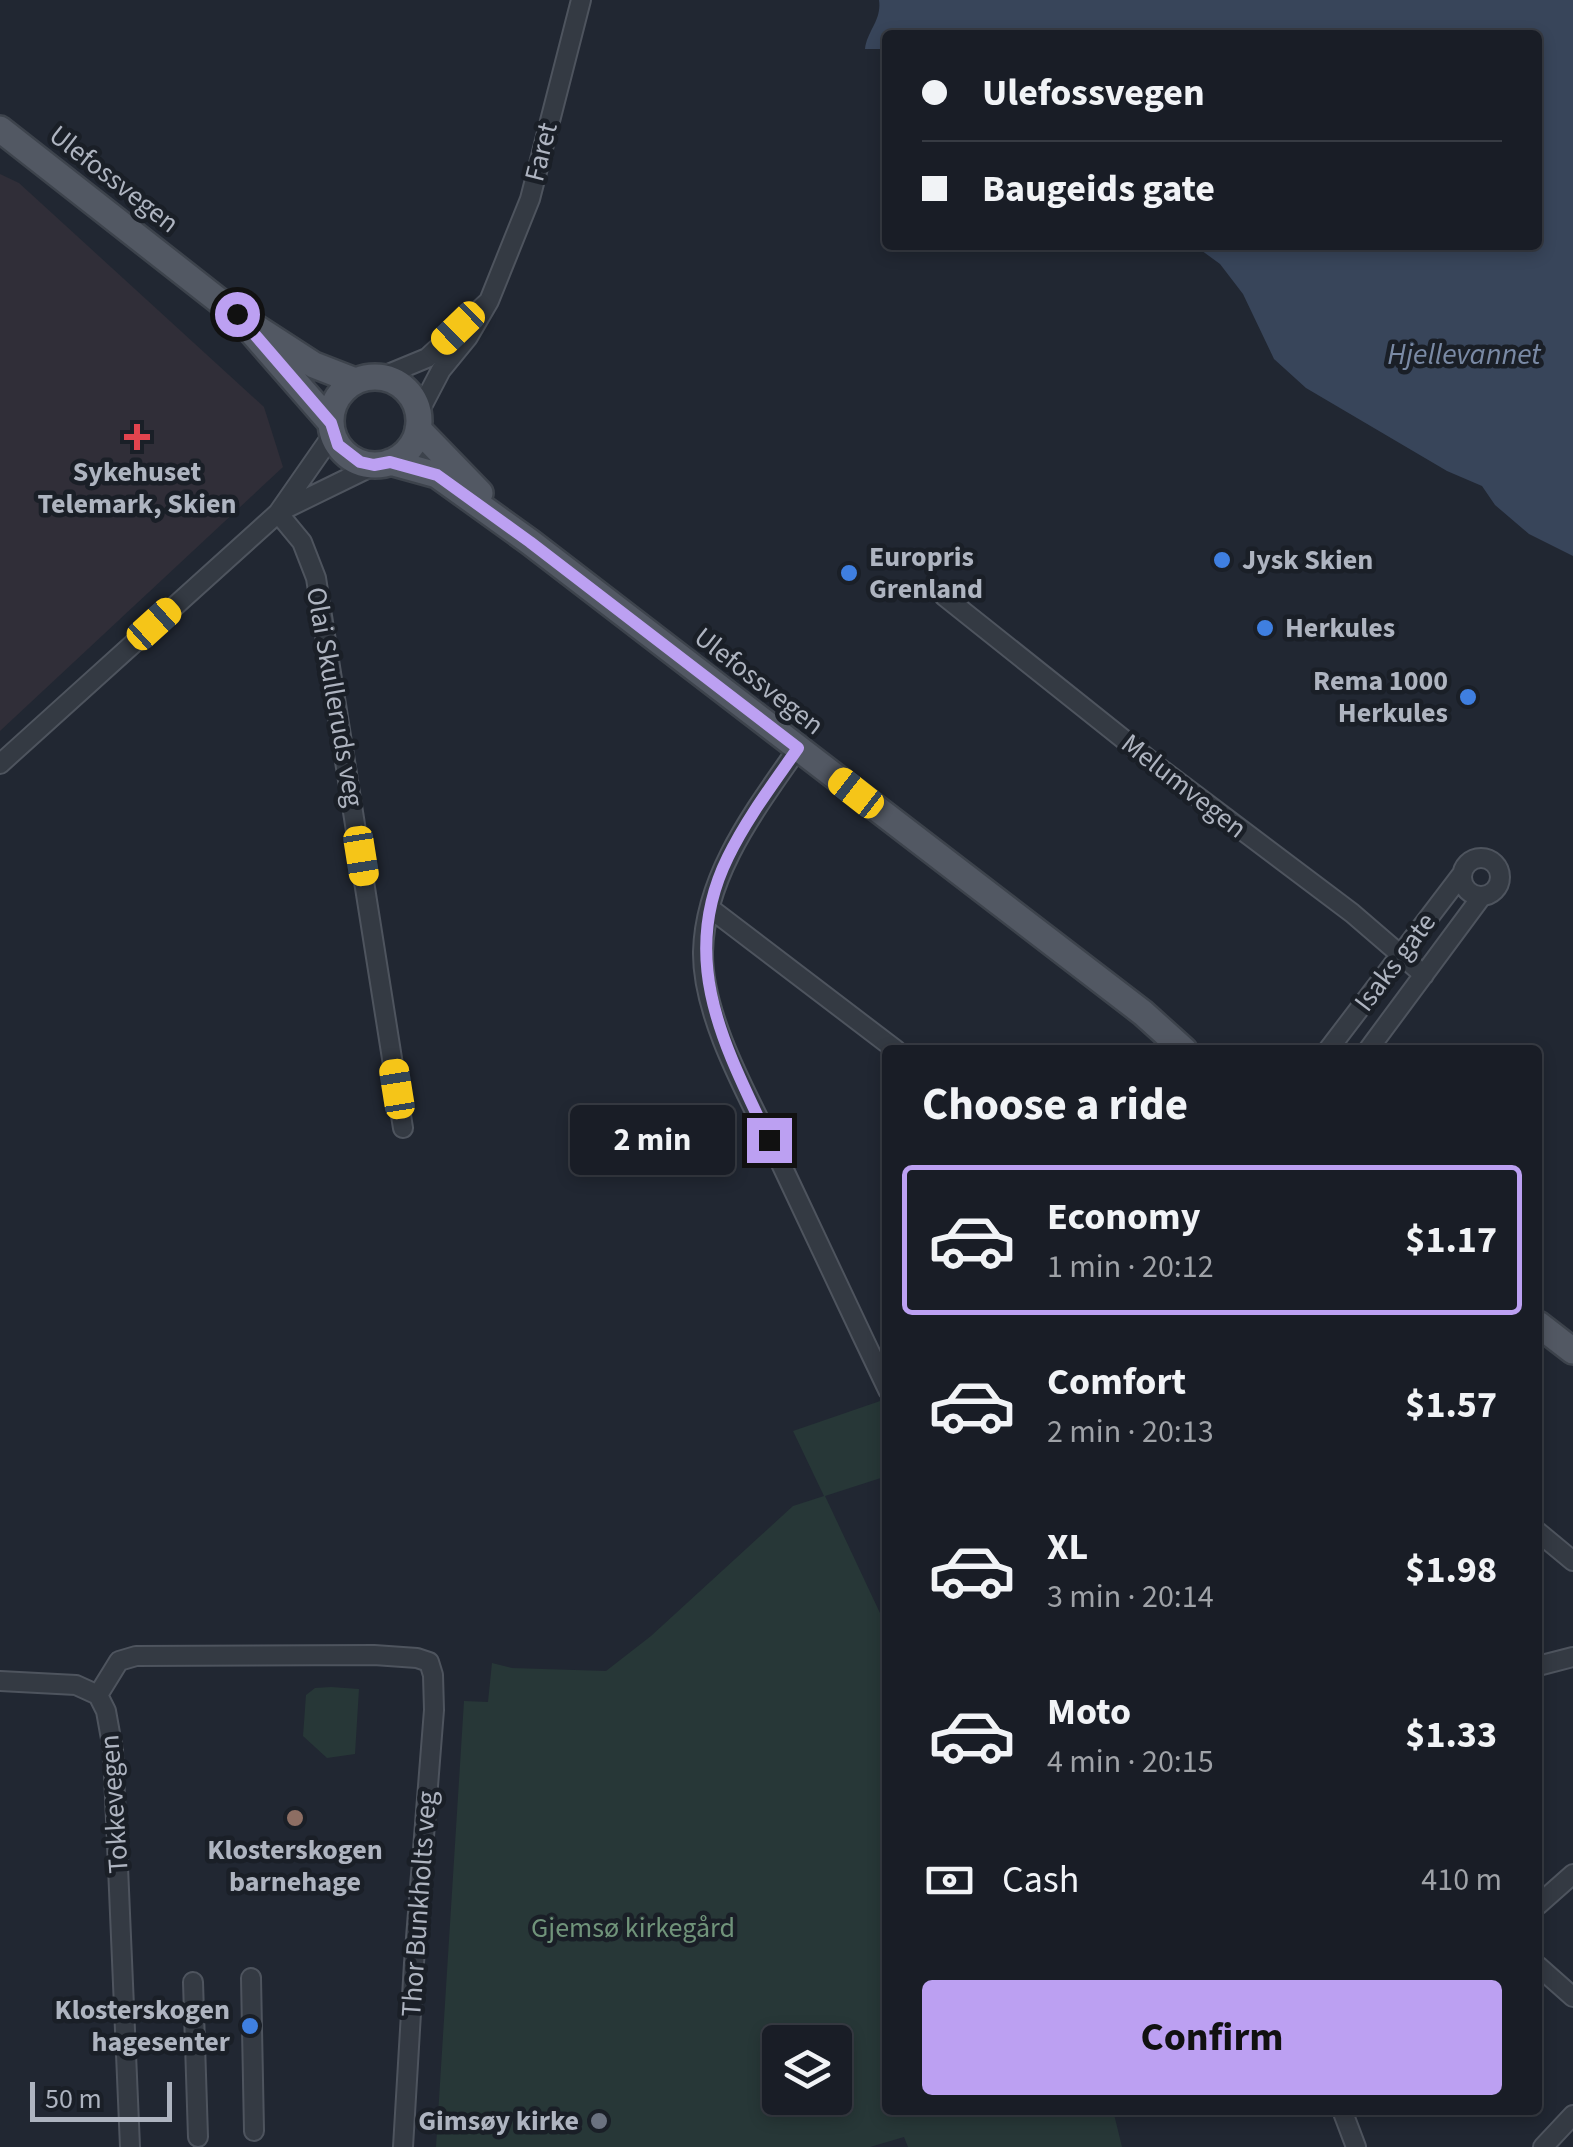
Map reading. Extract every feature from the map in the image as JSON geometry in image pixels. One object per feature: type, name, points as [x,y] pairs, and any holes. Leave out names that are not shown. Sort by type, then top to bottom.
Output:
[{"type":"main road","name":"Ulefossvegen","points":[[0,129],[237,314],[314,365],[368,379]]},
{"type":"main road","name":"Ulefossvegen","points":[[237,314],[332,428]]},
{"type":"main road","points":[[368,379],[404,388],[414,400],[418,422],[403,455],[382,464],[360,462],[346,454],[332,428],[336,400],[368,379]]},
{"type":"main road","name":"Ulefossvegen","points":[[418,422],[530,542]]},
{"type":"main road","name":"Ulefossvegen","points":[[382,464],[437,475],[530,542],[1143,1013],[1178,1045]]},
{"type":"main road","name":"Ulefossvegen","points":[[1143,1013],[1193,1045]]},
{"type":"main road","points":[[1542,1311],[1573,1334]]},
{"type":"main road","points":[[1542,1327],[1573,1351]]},
{"type":"street","name":"Faret","points":[[418,422],[441,370],[468,337],[489,300],[530,199],[581,0]]},
{"type":"street","name":"Faret","points":[[368,379],[427,358],[489,300]]},
{"type":"street","points":[[0,764],[278,512],[332,428]]},
{"type":"street","points":[[278,512],[382,464]]},
{"type":"street","name":"Olai Skulleruds veg","points":[[278,512],[302,542],[316,578],[403,1128]]},
{"type":"street","name":"Melumvegen","points":[[944,596],[1424,975]]},
{"type":"street","points":[[798,748],[767,790],[726,860],[711,909],[704,951],[706,971],[729,1056],[882,1377]]},
{"type":"street","name":"Isaks gate","points":[[1332,1045],[1464,868],[1476,858],[1486,858],[1496,865],[1498,886],[1482,896],[1372,1045]]},
{"type":"street","points":[[1462,874],[1466,889],[1482,896]]},
{"type":"street","points":[[711,909],[889,1045]]},
{"type":"street","points":[[1542,1535],[1573,1561]]},
{"type":"street","name":"Tokkevegen","points":[[130,2147],[112,1750],[106,1711],[98,1694],[119,1661],[136,1656],[374,1655],[429,1662]]},
{"type":"street","points":[[1542,1665],[1573,1657]]},
{"type":"street","name":"Thor Bunkholts veg","points":[[403,2147],[434,1710],[429,1662]]},
{"type":"street","points":[[0,1680],[76,1685],[98,1694]]},
{"type":"street","points":[[1542,1901],[1573,1874]]},
{"type":"street","points":[[1542,1970],[1573,1997]]},
{"type":"street","points":[[251,1978],[254,2131]]},
{"type":"street","points":[[192,1982],[198,2137]]},
{"type":"street","points":[[1344,2115],[1356,2147]]},
{"type":"street","points":[[1543,2147],[1573,2116]]},
{"type":"shaded area","name":"Sykehuset Telemark, Skien","points":[[0,174],[19,183],[264,407],[283,467],[0,731]]},
{"type":"green space","name":"Gjemsø kirkegård","points":[[882,1400],[882,1478],[825,1496],[882,1617],[882,2115],[1114,2115],[1122,2147],[908,2147],[904,2137],[870,2147],[436,2147],[464,1701],[488,1702],[492,1663],[512,1668],[606,1671],[651,1636],[793,1506],[824,1496],[793,1431]]},
{"type":"green space","points":[[315,1688],[359,1689],[355,1754],[327,1758],[303,1736],[306,1695]]},
{"type":"water","name":"Hjellevannet","points":[[879,0],[1573,0],[1573,556],[1529,534],[1495,505],[1482,486],[1447,471],[1306,388],[1274,359],[1243,294],[1220,264],[1201,250],[1542,250],[1542,30],[882,30],[882,49],[865,49]]},
{"type":"place","name":"Sykehuset Telemark, Skien","points":[[137,437]]},
{"type":"place","name":"Jysk Skien","points":[[1222,560]]},
{"type":"place","name":"Europris Grenland","points":[[849,573]]},
{"type":"place","name":"Herkules","points":[[1265,628]]},
{"type":"place","name":"Rema 1000 Herkules","points":[[1468,697]]},
{"type":"place","name":"Klosterskogen barnehage","points":[[295,1818]]},
{"type":"place","name":"Klosterskogen hagesenter","points":[[250,2026]]},
{"type":"place","name":"Gimsøy kirke","points":[[599,2121]]},
{"type":"route","points":[[237,314],[300,383],[331,423],[338,445],[346,454],[360,462],[390,462],[437,475],[798,748],[767,790],[726,860],[711,909],[704,951],[712,1001],[729,1056],[769,1140]]}]
